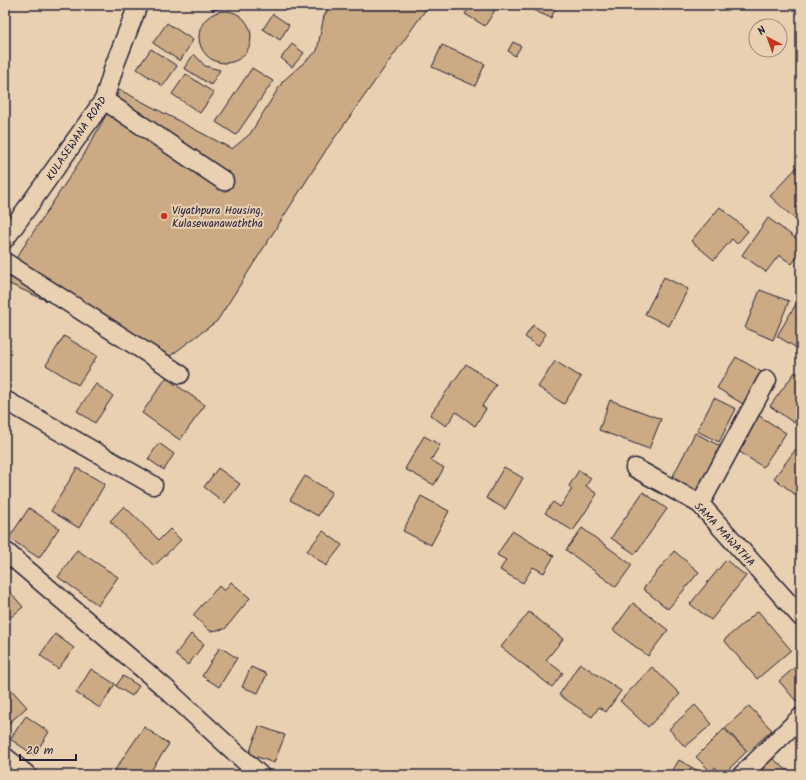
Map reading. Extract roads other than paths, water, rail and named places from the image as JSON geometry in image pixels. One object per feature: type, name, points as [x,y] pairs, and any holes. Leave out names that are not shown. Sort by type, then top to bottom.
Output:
[{"type":"street","name":"KULASEWANA ROAD","points":[[5,239],[104,100],[115,64],[138,5]]},
{"type":"street","points":[[104,100],[224,181]]},
{"type":"street","points":[[5,262],[180,374]]},
{"type":"street","points":[[700,504],[767,380]]},
{"type":"street","points":[[5,400],[153,485]]},
{"type":"street","name":"SAMA MAWATHA","points":[[635,468],[700,504],[801,617]]},
{"type":"street","points":[[5,550],[164,687],[260,775]]},
{"type":"street","points":[[742,775],[801,717]]},
{"type":"street","points":[[5,757],[27,775]]},
{"type":"place","name":"Viyathpura Housing, Kulasewanawaththa","points":[[164,216]]}]
